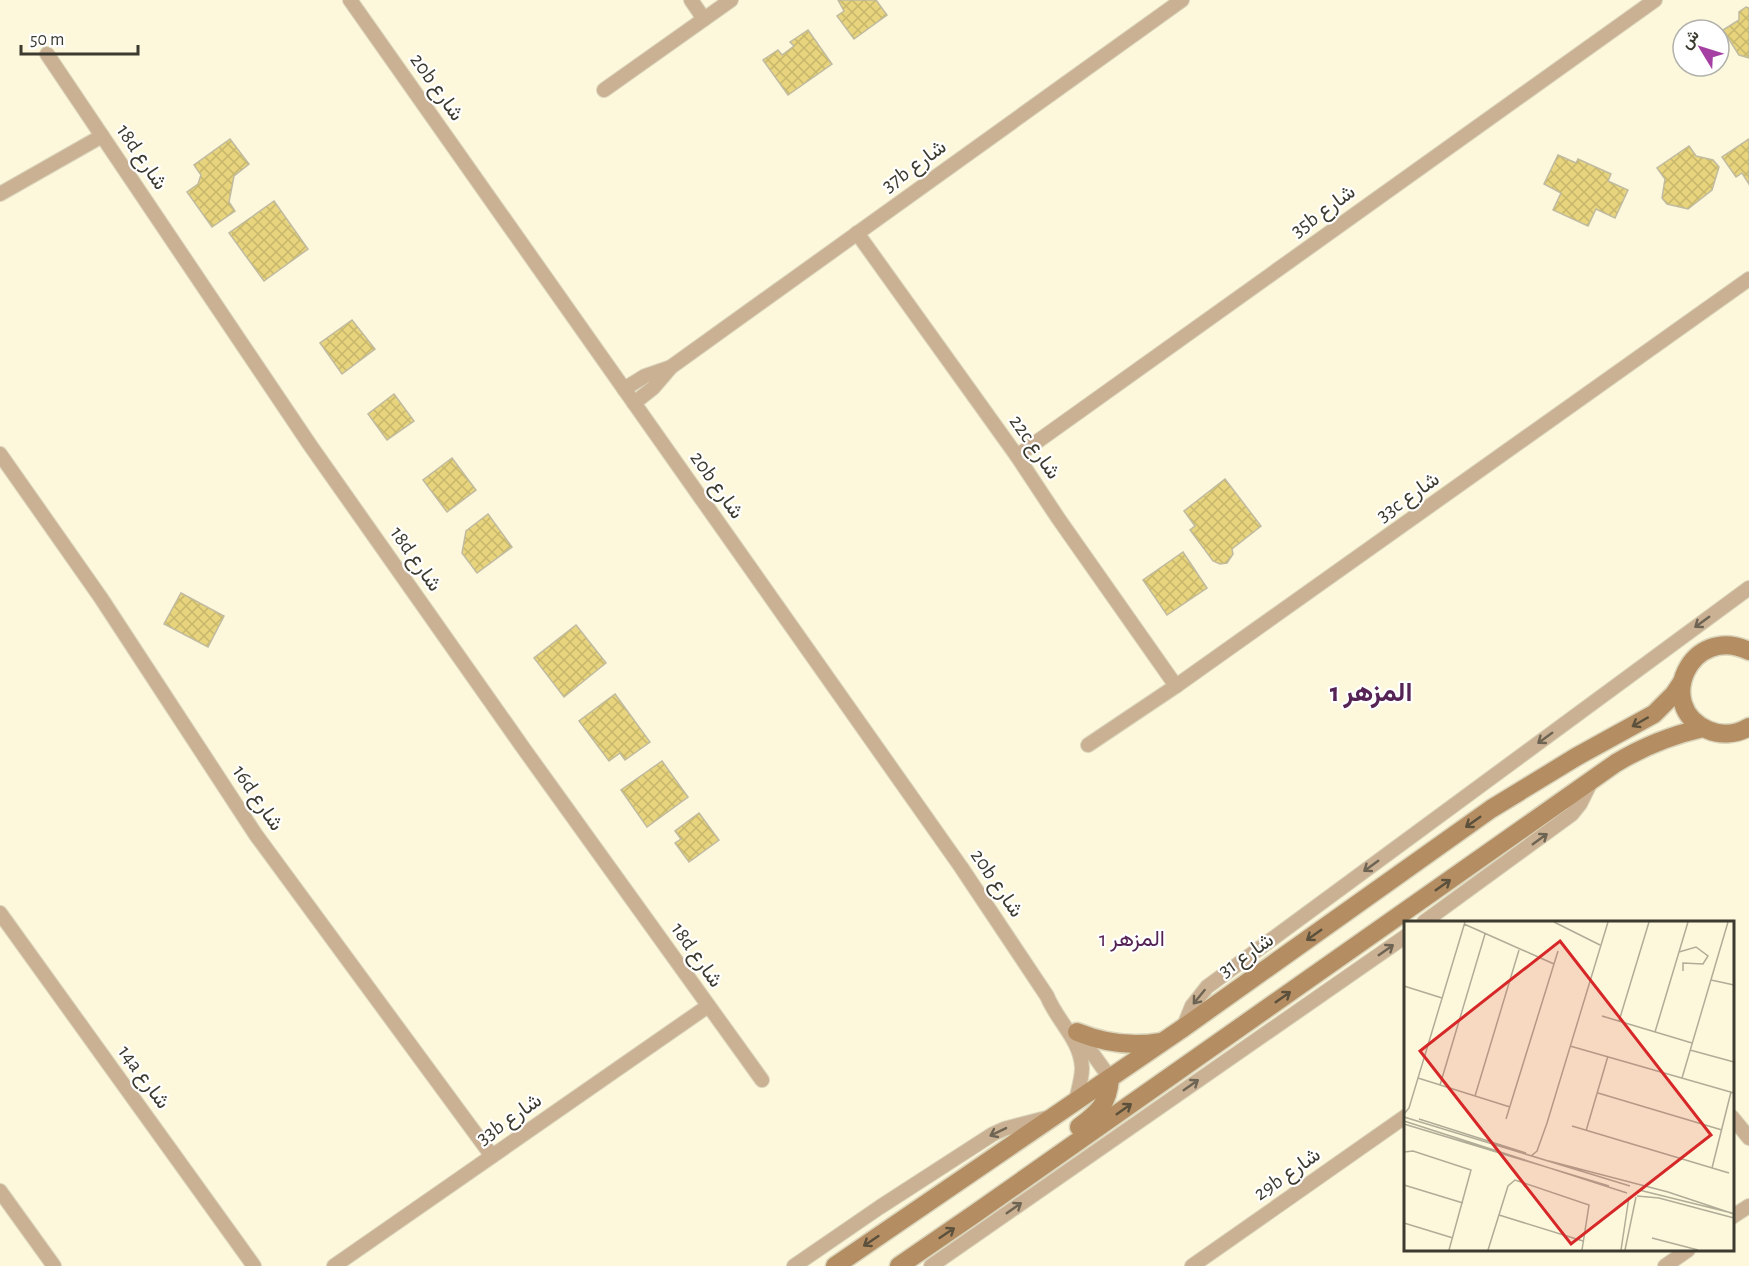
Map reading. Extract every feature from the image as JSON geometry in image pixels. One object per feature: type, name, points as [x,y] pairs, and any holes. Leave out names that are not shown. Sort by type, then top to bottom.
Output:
[{"type":"street","name":"20b شارع","points":[[350,0],[961,867],[1047,996],[1072,1037],[1080,1057],[1082,1068],[1076,1101]]},
{"type":"street","points":[[691,0],[704,19]]},
{"type":"street","points":[[604,90],[731,0]]},
{"type":"street","name":"37b شارع","points":[[634,403],[653,388],[670,367],[1182,0]]},
{"type":"street","name":"35b شارع","points":[[1017,456],[1655,0]]},
{"type":"street","name":"18d شارع","points":[[47,54],[310,445],[762,1080]]},
{"type":"street","points":[[0,194],[102,136]]},
{"type":"street","name":"22c شارع","points":[[857,233],[1017,456],[1176,686]]},
{"type":"street","name":"33c شارع","points":[[1088,745],[1176,686],[1749,279]]},
{"type":"street","name":"37b شارع","points":[[624,389],[645,376],[670,367]]},
{"type":"street","name":"16d شارع","points":[[0,454],[101,598],[256,835],[492,1156]]},
{"type":"street","points":[[1183,1028],[1192,1006],[1207,987],[1749,588]]},
{"type":"street","name":"شارع 31","points":[[835,1266],[1165,1041],[1491,809],[1576,757],[1654,714],[1674,694],[1690,662],[1698,655],[1707,649],[1728,645],[1746,647]]},
{"type":"street","points":[[1682,682],[1681,693],[1688,713],[1703,728],[1724,734],[1744,733]]},
{"type":"street","points":[[899,1266],[1592,779],[1650,744],[1703,728]]},
{"type":"street","points":[[1425,921],[1572,814],[1580,804],[1592,779]]},
{"type":"street","name":"14a شارع","points":[[0,913],[254,1266]]},
{"type":"street","points":[[932,1266],[1404,937]]},
{"type":"street","name":"20b شارع","points":[[1047,996],[1064,1014],[1110,1078]]},
{"type":"street","name":"33b شارع","points":[[334,1266],[708,1006]]},
{"type":"street","points":[[1077,1032],[1091,1038],[1120,1044],[1135,1045],[1165,1041]]},
{"type":"street","points":[[976,1213],[996,1185],[1099,1111],[1108,1094],[1110,1078]]},
{"type":"street","points":[[794,1266],[993,1134],[1010,1127],[1054,1116]]},
{"type":"street","name":"29b شارع","points":[[1192,1266],[1404,1117]]},
{"type":"street","points":[[1734,1119],[1749,1137]]},
{"type":"street","points":[[0,1191],[54,1266]]},
{"type":"street","points":[[1734,1216],[1749,1206]]},
{"type":"street","points":[[1665,1266],[1687,1251]]},
{"type":"building","points":[[838,0],[876,0],[887,15],[854,39],[837,16],[844,11]]},
{"type":"building","points":[[1746,7],[1749,8],[1749,58],[1739,55],[1731,42],[1731,25],[1739,20],[1739,12]]},
{"type":"building","points":[[808,30],[832,64],[788,95],[763,60],[778,50],[782,55],[794,46],[790,42]]},
{"type":"building","points":[[230,139],[249,164],[234,176],[229,202],[235,211],[212,227],[187,192],[198,184],[201,175],[194,165]]},
{"type":"building","points":[[1749,139],[1749,184],[1742,173],[1736,177],[1722,157]]},
{"type":"building","points":[[1689,146],[1696,156],[1713,160],[1719,167],[1712,190],[1688,209],[1667,204],[1662,198],[1665,179],[1657,168]]},
{"type":"building","points":[[1558,155],[1576,163],[1578,159],[1611,174],[1608,181],[1628,190],[1615,218],[1596,209],[1588,226],[1553,210],[1561,193],[1544,184]]},
{"type":"building","points":[[274,201],[308,249],[264,281],[229,233]]},
{"type":"building","points":[[352,320],[375,349],[342,374],[320,343]]},
{"type":"building","points":[[394,394],[414,421],[387,440],[368,414]]},
{"type":"building","points":[[452,458],[476,490],[447,512],[423,480]]},
{"type":"building","points":[[1225,479],[1261,526],[1232,549],[1233,554],[1227,563],[1220,564],[1213,561],[1190,530],[1195,526],[1184,511]]},
{"type":"building","points":[[488,514],[512,547],[477,573],[462,553],[466,531]]},
{"type":"building","points":[[1183,552],[1207,588],[1167,615],[1143,580]]},
{"type":"building","points":[[181,593],[224,616],[208,647],[164,624]]},
{"type":"building","points":[[576,625],[606,663],[564,697],[534,658]]},
{"type":"building","points":[[615,694],[650,742],[625,760],[620,753],[609,761],[579,721]]},
{"type":"building","points":[[662,761],[688,797],[647,827],[621,790]]},
{"type":"building","points":[[699,813],[719,840],[689,862],[675,843],[681,839],[675,831]]},
{"type":"district","name":"المزهر 1","points":[[1371,692]]},
{"type":"district","name":"المزهر 1","points":[[1132,939]]}]
